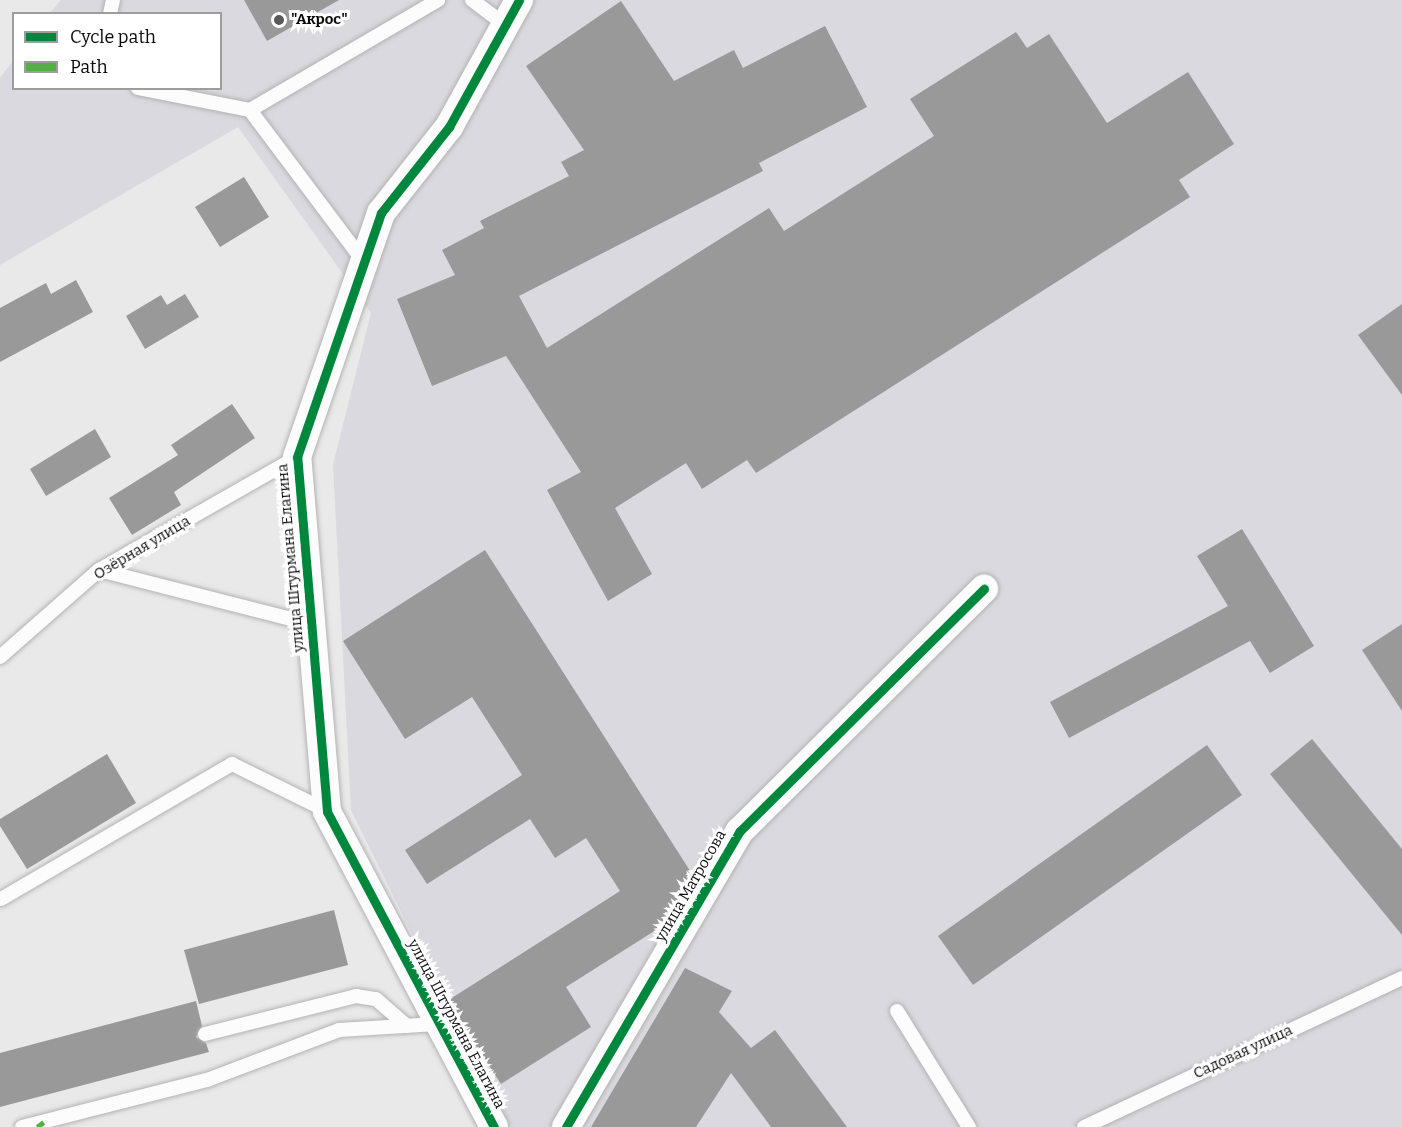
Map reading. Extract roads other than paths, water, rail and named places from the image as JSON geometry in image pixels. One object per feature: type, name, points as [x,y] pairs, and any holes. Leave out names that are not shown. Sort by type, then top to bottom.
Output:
[{"type":"street","name":"улица Штурмана Елагина","points":[[494,1127],[437,1024],[327,811],[297,457],[381,213],[449,127],[519,0]]},
{"type":"street","name":"улица Матросова","points":[[566,1127],[740,831],[984,589]]},
{"type":"lane","points":[[148,90],[250,110],[438,0]]},
{"type":"lane","points":[[472,0],[504,25]]},
{"type":"lane","points":[[250,110],[364,262]]},
{"type":"lane","name":"Озёрная улица","points":[[0,657],[99,570],[297,457]]},
{"type":"lane","points":[[99,570],[311,624]]},
{"type":"lane","points":[[1,899],[232,764],[327,811]]},
{"type":"lane","name":"Садовая улица","points":[[1084,1127],[1402,978]]},
{"type":"lane","points":[[205,1034],[356,996],[376,999],[407,1026]]},
{"type":"lane","points":[[897,1011],[969,1127]]},
{"type":"lane","points":[[22,1127],[207,1080],[339,1030],[437,1024]]},
{"type":"place","name":"\"Акрос\"","points":[[279,20]]}]
